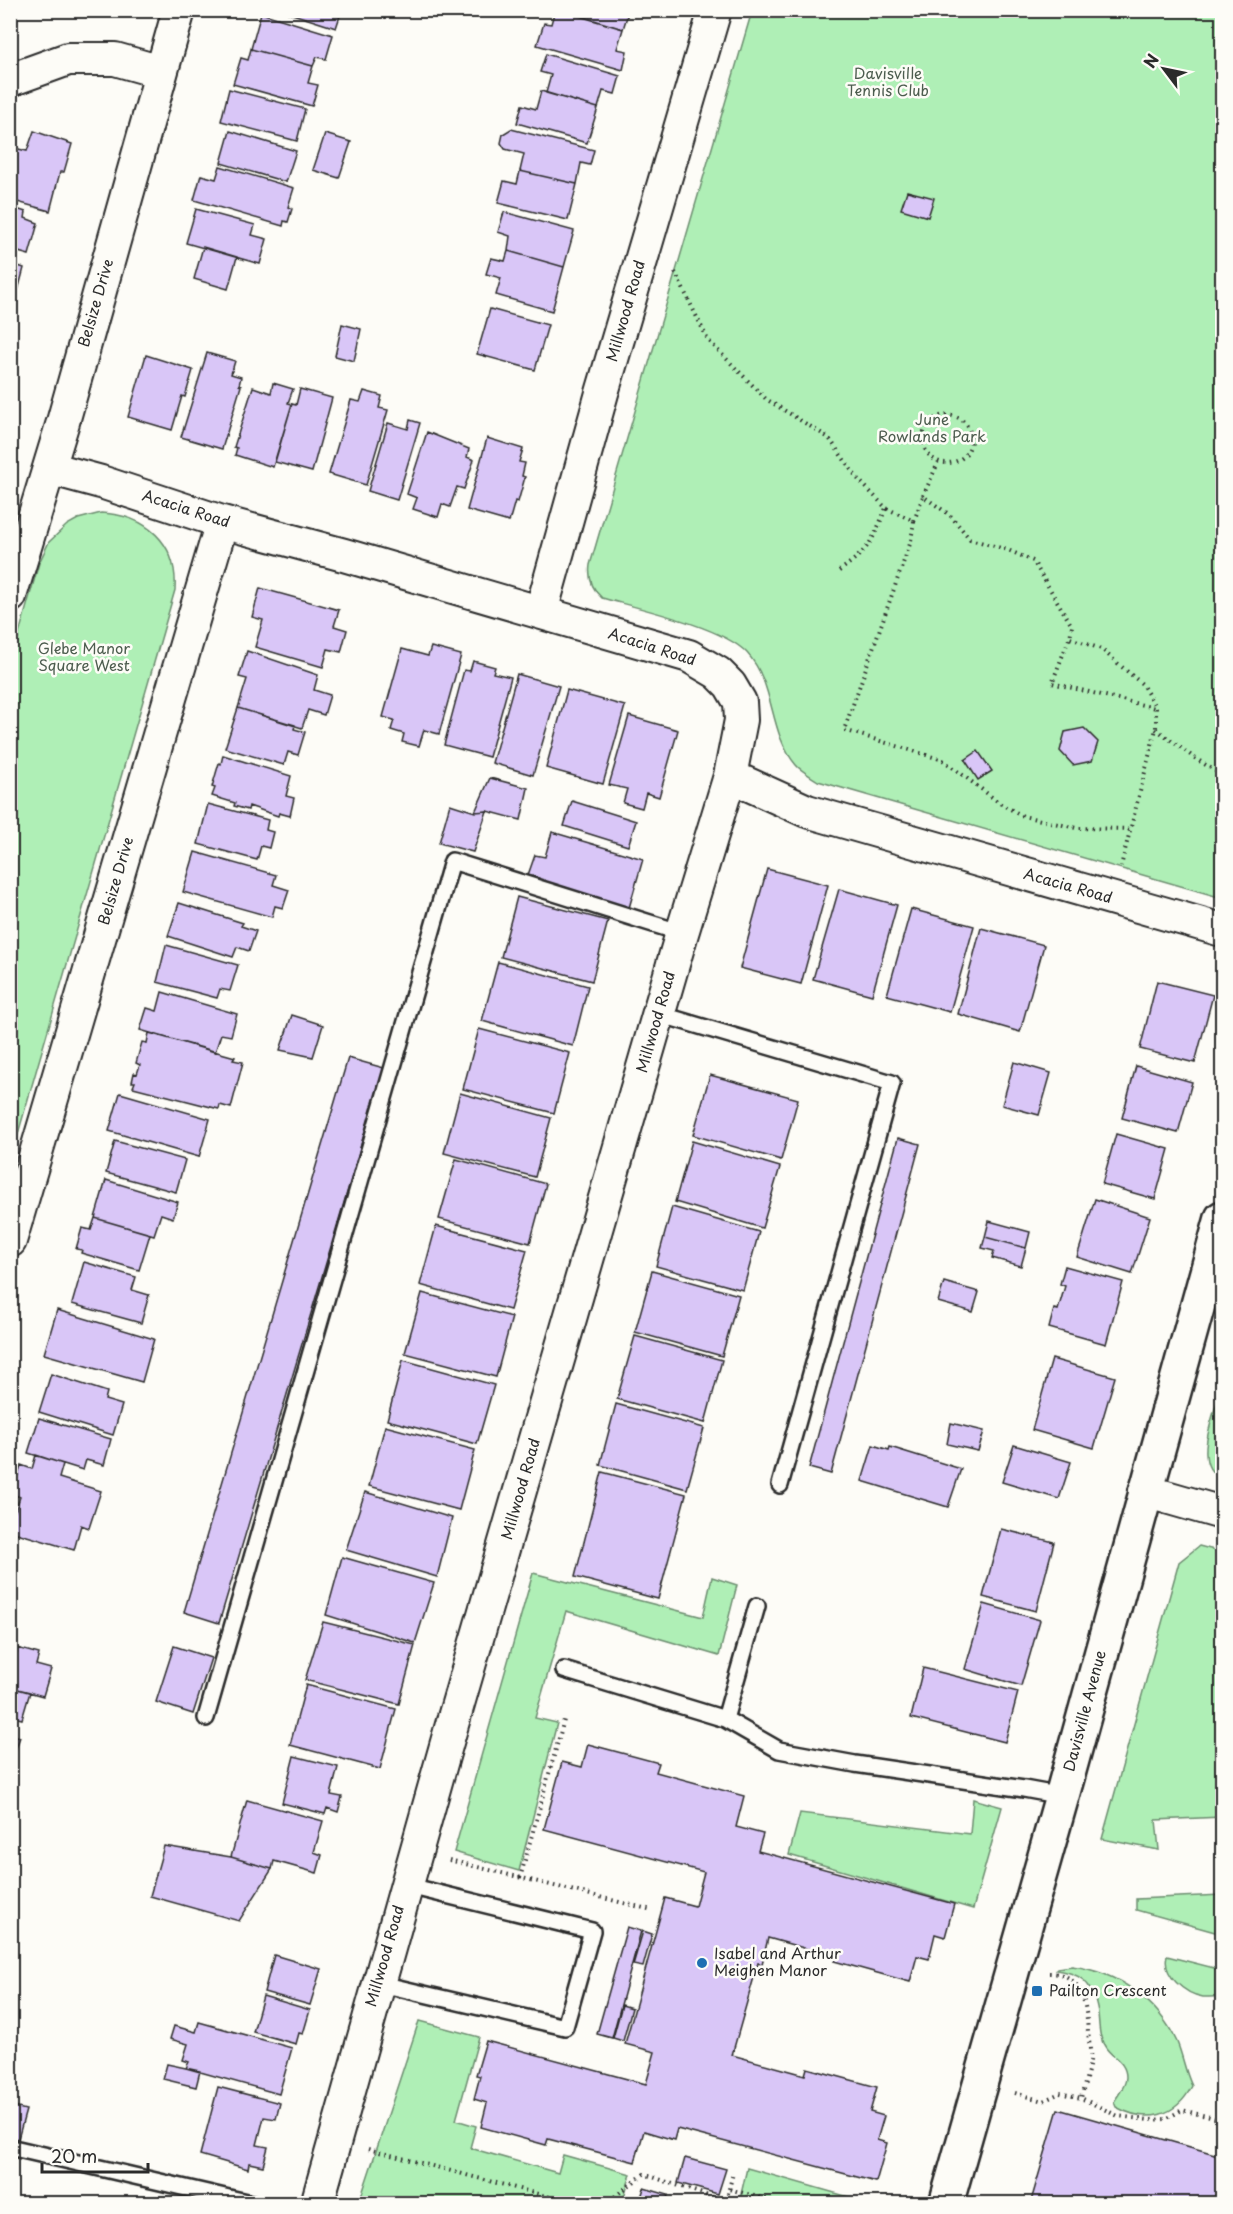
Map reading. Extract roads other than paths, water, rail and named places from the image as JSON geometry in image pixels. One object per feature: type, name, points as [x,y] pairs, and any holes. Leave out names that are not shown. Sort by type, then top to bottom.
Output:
[{"type":"street","name":"Belsize Drive","points":[[10,596],[180,10]]},
{"type":"street","name":"Millwood Road","points":[[541,612],[598,405],[715,10]]},
{"type":"street","points":[[10,80],[68,59],[115,59],[161,72]]},
{"type":"street","name":"Acacia Road","points":[[49,468],[101,482],[222,522],[689,656],[718,673],[730,685],[740,702],[741,720],[730,776],[807,811],[1222,930]]},
{"type":"street","name":"Belsize Drive","points":[[10,1241],[222,522]]},
{"type":"street","name":"Millwood Road","points":[[317,2204],[405,1886],[682,933],[730,776]]},
{"type":"street","name":"Davisville Avenue","points":[[946,2204],[1222,1218]]},
{"type":"street","points":[[1145,1491],[1222,1513]]},
{"type":"lane","points":[[206,1718],[452,861],[682,933]]},
{"type":"lane","points":[[659,1014],[892,1083],[780,1485]]},
{"type":"lane","points":[[725,1719],[757,1606]]},
{"type":"lane","points":[[564,1670],[725,1719],[779,1750],[1062,1796]]},
{"type":"lane","points":[[377,1983],[565,2027],[592,1932],[405,1886]]},
{"type":"lane","points":[[18,2149],[255,2204]]},
{"type":"place","name":"Isabel and Arthur Meighen Manor","points":[[702,1963]]},
{"type":"place","name":"Pailton Crescent","points":[[1037,1991]]},
{"type":"park label","name":"Davisville Tennis Club","points":[[888,82]]},
{"type":"park label","name":"June Rowlands Park","points":[[932,428]]},
{"type":"park label","name":"Glebe Manor Square West","points":[[84,658]]}]
